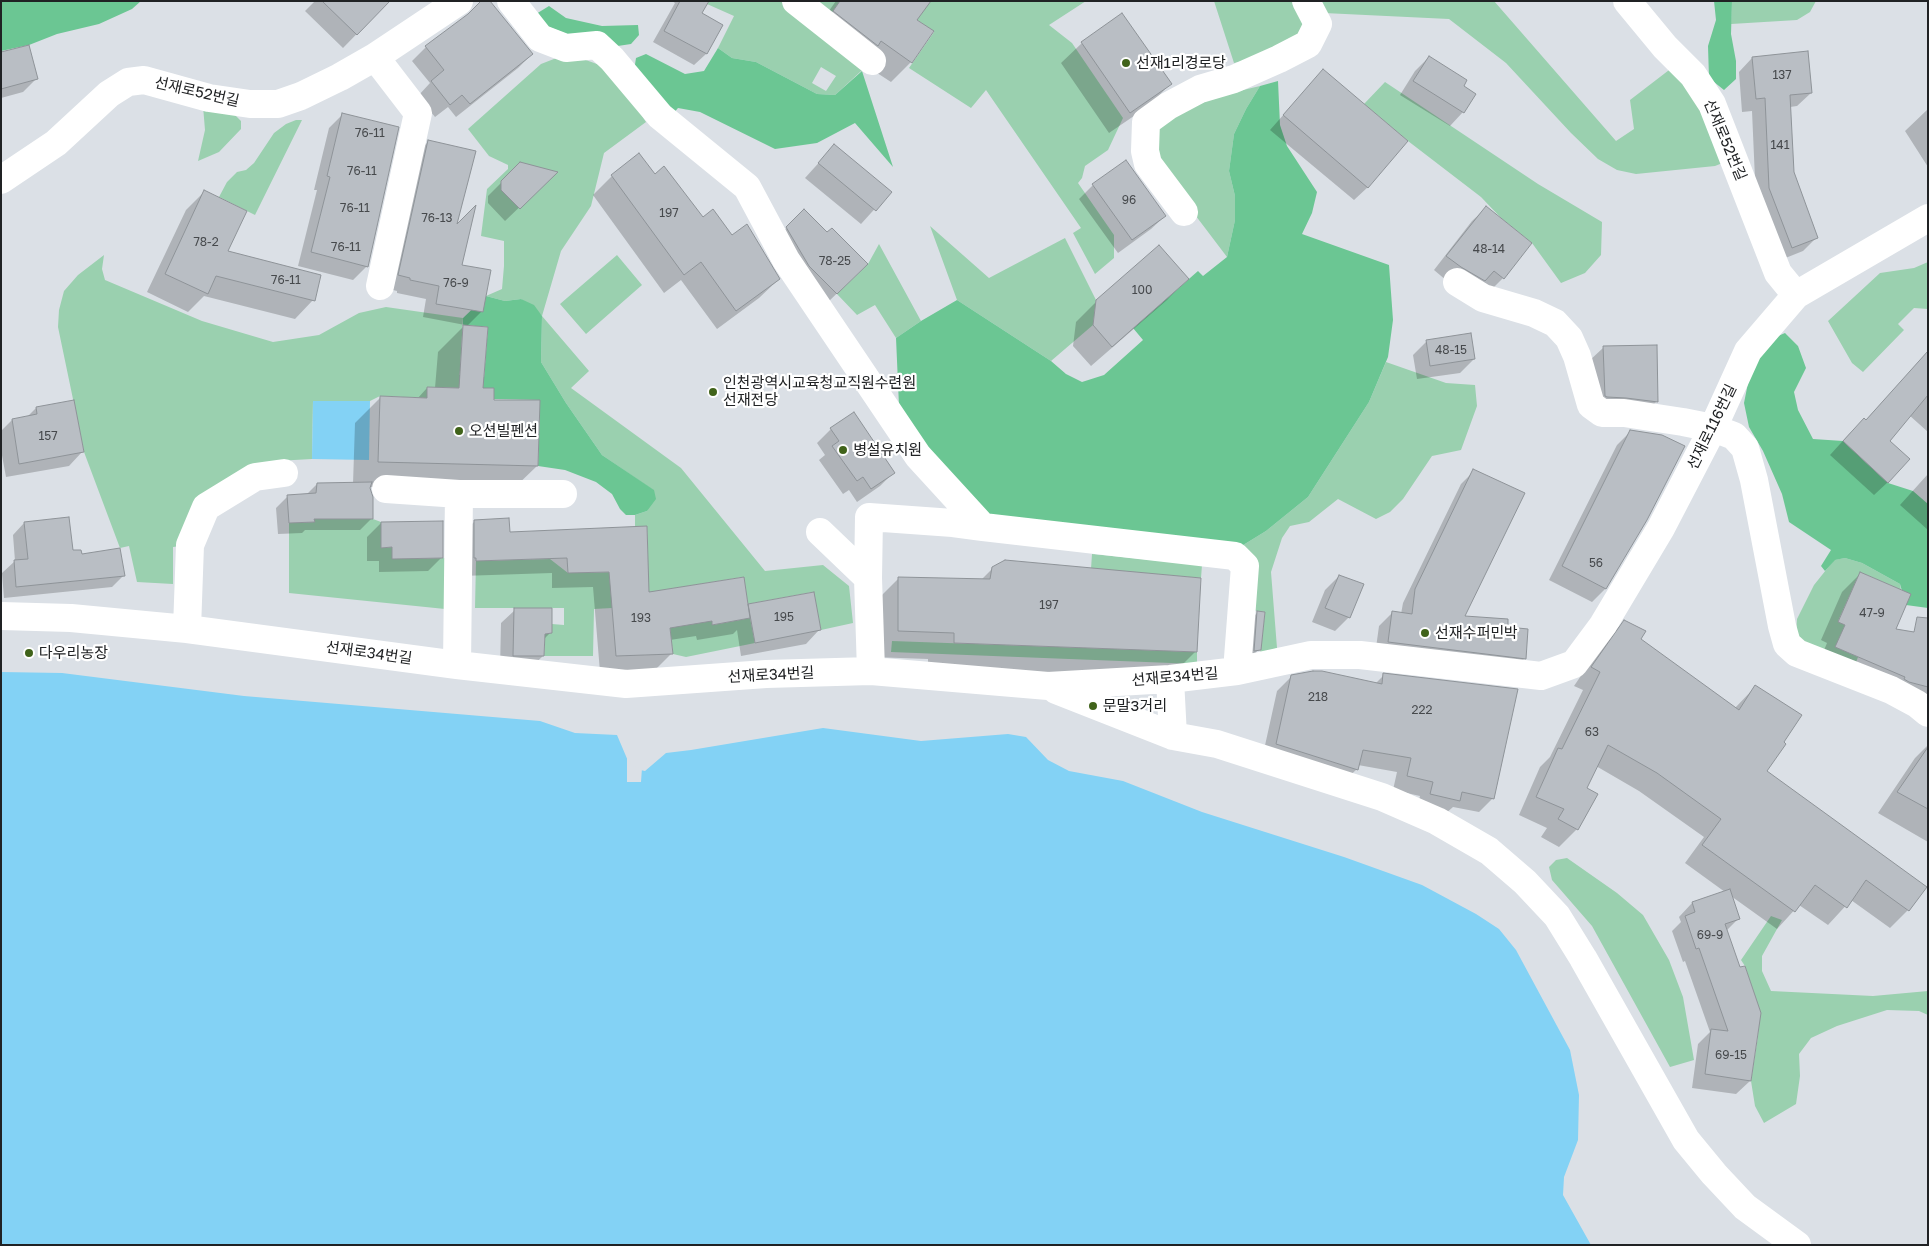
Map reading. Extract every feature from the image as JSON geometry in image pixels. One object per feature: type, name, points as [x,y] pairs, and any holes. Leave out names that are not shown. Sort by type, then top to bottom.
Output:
[{"type":"street","name":"선재로52번길","points":[[1,180],[56,143],[109,94],[128,82],[144,80],[210,98],[250,104],[278,104],[301,96],[375,57],[459,1]]},
{"type":"street","points":[[511,1],[540,38],[566,48],[596,45],[612,60],[660,116],[747,187],[786,260],[918,456],[983,527]]},
{"type":"street","points":[[796,1],[872,61]]},
{"type":"street","points":[[1184,212],[1148,164],[1145,151],[1146,122],[1168,106],[1200,89],[1234,79],[1308,44],[1318,24],[1306,1]]},
{"type":"street","name":"선재로52번길","points":[[1627,1],[1666,47],[1693,75],[1712,104],[1778,273],[1796,295]]},
{"type":"street","points":[[375,57],[418,113],[380,286]]},
{"type":"street","name":"선재로116번길","points":[[1542,676],[1574,664],[1603,625],[1661,528],[1713,428],[1748,351],[1796,295],[1928,218]]},
{"type":"street","points":[[1457,282],[1483,298],[1534,313],[1556,323],[1569,338],[1577,356],[1591,405],[1602,413],[1648,416],[1713,428],[1734,436],[1745,448],[1754,480],[1787,644],[1797,653],[1891,690],[1917,704],[1928,713]]},
{"type":"street","points":[[187,629],[190,546],[206,508],[256,477],[284,473]]},
{"type":"street","points":[[386,489],[460,494],[563,494]]},
{"type":"street","points":[[457,665],[460,494]]},
{"type":"street","points":[[871,671],[868,578],[869,517],[953,523],[1235,556],[1245,566],[1237,671]]},
{"type":"street","points":[[820,532],[868,578]]},
{"type":"street","name":"선재로34번길","points":[[1,616],[71,618],[187,629],[457,665],[626,684],[766,674],[871,671],[1048,686],[1170,679],[1237,671],[1311,655],[1360,655],[1542,676]]},
{"type":"street","points":[[1170,679],[1173,736]]},
{"type":"street","points":[[1048,686],[1173,736],[1217,744],[1382,797],[1436,821],[1489,851],[1525,882],[1557,916],[1583,958],[1686,1140],[1745,1207],[1798,1245]]},
{"type":"green space","points":[[1,1],[141,1],[132,9],[99,24],[57,34],[29,45],[1,51]]},
{"type":"green space","points":[[709,1],[796,1],[872,61],[835,95],[817,94],[756,62],[732,58],[718,48],[734,16],[707,4]],"holes":[[[821,67],[836,76],[826,91],[812,83]]]},
{"type":"green space","points":[[804,1],[840,1],[828,18]]},
{"type":"green space","points":[[917,1],[1086,1],[1049,25],[1072,43],[1123,118],[1108,150],[1085,166],[1082,178],[1078,183],[1114,235],[1114,258],[1095,274],[1073,233],[1081,228],[986,90],[971,108],[909,68],[934,32],[917,20]]},
{"type":"green space","points":[[1214,1],[1296,1],[1303,14],[1302,33],[1256,58],[1234,63]]},
{"type":"green space","points":[[1314,1],[1494,1],[1616,141],[1634,129],[1630,100],[1673,67],[1701,101],[1725,162],[1715,166],[1636,174],[1617,170],[1598,159],[1571,133],[1506,63],[1449,19],[1324,13]]},
{"type":"green space","points":[[1714,1],[1732,1],[1731,34],[1736,61],[1736,79],[1724,90],[1709,78],[1708,46],[1716,20]]},
{"type":"green space","points":[[1732,1],[1816,1],[1810,12],[1797,20],[1731,24]]},
{"type":"green space","points":[[549,6],[566,18],[602,26],[638,25],[639,35],[631,44],[611,47],[582,40],[544,25],[536,14]]},
{"type":"green space","points":[[718,48],[732,58],[756,62],[817,94],[835,95],[862,71],[893,167],[855,123],[817,143],[775,149],[700,112],[678,108],[672,115],[634,71],[636,58],[646,54],[685,74],[704,71]]},
{"type":"green space","points":[[559,57],[583,59],[608,68],[626,90],[646,122],[604,153],[591,206],[561,251],[542,316],[521,299],[505,301],[486,296],[502,289],[504,266],[504,241],[481,236],[487,189],[508,169],[508,165],[489,156],[468,129],[541,64]]},
{"type":"green space","points":[[1278,81],[1280,125],[1287,146],[1317,192],[1312,213],[1302,234],[1389,265],[1393,320],[1388,357],[1369,402],[1308,497],[1266,531],[1227,555],[1000,529],[924,449],[899,406],[896,338],[957,300],[1051,361],[1066,374],[1082,382],[1104,375],[1143,340],[1133,328],[1198,271],[1203,276],[1227,257],[1235,220],[1235,196],[1229,171],[1234,134],[1260,86]]},
{"type":"green space","points":[[1385,82],[1538,184],[1602,222],[1601,255],[1585,273],[1561,283],[1532,243],[1502,219],[1481,197],[1408,141],[1364,104]]},
{"type":"green space","points":[[1260,86],[1234,134],[1229,171],[1235,196],[1235,220],[1227,257],[1155,162],[1155,124],[1218,96]]},
{"type":"green space","points":[[203,106],[235,115],[241,121],[241,129],[219,152],[198,161],[205,130]]},
{"type":"green space","points":[[302,120],[255,215],[219,197],[227,182],[237,172],[246,170],[254,163],[274,133],[286,124]]},
{"type":"green space","points":[[930,226],[989,278],[1065,238],[1096,300],[1093,325],[1051,361],[957,300]]},
{"type":"green space","points":[[879,244],[921,321],[896,338],[875,305],[857,315],[837,294],[868,264]]},
{"type":"green space","points":[[104,255],[102,269],[105,280],[202,321],[273,342],[319,335],[359,313],[386,307],[463,318],[459,388],[427,387],[427,398],[380,396],[370,401],[313,401],[312,459],[276,461],[244,469],[190,545],[173,547],[173,584],[137,582],[129,546],[120,548],[84,452],[58,327],[59,310],[64,291],[78,275]]},
{"type":"green space","points":[[617,255],[642,285],[586,334],[560,304]]},
{"type":"green space","points":[[1928,262],[1928,309],[1914,308],[1898,324],[1904,330],[1863,372],[1852,363],[1828,321],[1880,273],[1914,268]]},
{"type":"green space","points":[[486,296],[505,301],[521,299],[534,305],[542,316],[541,362],[566,403],[602,455],[654,490],[656,499],[647,511],[635,515],[626,515],[620,509],[612,494],[596,482],[565,470],[538,466],[540,400],[494,399],[494,388],[459,388],[459,375],[484,377],[488,327],[463,325],[463,318]]},
{"type":"green space","points":[[542,316],[589,371],[571,388],[681,468],[765,571],[823,565],[849,586],[853,623],[821,630],[813,592],[748,604],[743,577],[664,590],[612,608],[594,609],[593,656],[544,656],[545,634],[551,633],[552,624],[564,625],[564,608],[475,608],[476,561],[550,559],[568,573],[620,572],[648,584],[647,527],[635,527],[635,515],[647,511],[653,490],[602,455],[566,403],[541,362]]},
{"type":"green space","points":[[1785,333],[1798,346],[1806,368],[1794,392],[1798,410],[1813,439],[1843,441],[1888,483],[1913,491],[1928,504],[1928,608],[1906,605],[1900,584],[1862,563],[1845,558],[1835,560],[1825,571],[1821,566],[1831,550],[1789,522],[1782,494],[1763,451],[1749,427],[1744,403],[1748,383],[1760,355],[1771,339]]},
{"type":"green space","points":[[1386,362],[1446,383],[1475,385],[1477,406],[1461,450],[1432,456],[1403,499],[1390,512],[1376,519],[1338,499],[1309,522],[1290,526],[1282,538],[1271,572],[1277,648],[1260,655],[1265,612],[1243,609],[1227,555],[1266,531],[1308,497],[1369,402]]},
{"type":"green space","points":[[314,512],[344,519],[373,519],[381,522],[381,548],[392,547],[392,559],[446,558],[445,609],[289,593],[289,523],[314,522]]},
{"type":"green space","points":[[1092,554],[1202,565],[1201,578],[1091,569]]},
{"type":"green space","points":[[1845,558],[1862,563],[1900,584],[1901,590],[1867,575],[1857,579],[1838,621],[1845,625],[1836,647],[1858,657],[1854,668],[1819,653],[1796,635],[1797,619],[1814,585],[1834,560]]},
{"type":"green space","points":[[710,611],[713,625],[750,618],[755,643],[686,657],[673,654],[670,628]]},
{"type":"green space","points":[[892,641],[1197,652],[1197,664],[891,652]]},
{"type":"green space","points":[[1567,858],[1617,893],[1643,915],[1669,960],[1683,997],[1694,1060],[1670,1067],[1592,926],[1552,880],[1549,867],[1556,860]]},
{"type":"green space","points":[[1771,916],[1782,920],[1762,956],[1762,971],[1771,991],[1873,996],[1928,991],[1928,1015],[1919,1011],[1887,1010],[1837,1026],[1811,1038],[1799,1054],[1800,1076],[1796,1104],[1764,1123],[1755,1106],[1751,1081],[1758,1036],[1759,1008],[1745,966],[1741,960]]},
{"type":"water","points":[[313,401],[370,401],[369,460],[312,459]]},
{"type":"water","points":[[1,672],[62,673],[244,696],[540,721],[575,733],[617,735],[631,768],[645,771],[666,753],[823,728],[921,741],[1008,734],[1026,737],[1048,760],[1069,771],[1123,781],[1202,812],[1344,857],[1422,885],[1476,914],[1499,929],[1516,950],[1570,1050],[1579,1095],[1578,1140],[1564,1177],[1563,1195],[1591,1245],[1,1245]]},
{"type":"pier","points":[[627,754],[632,766],[642,768],[641,782],[627,782]]},
{"type":"building","points":[[322,1],[390,1],[357,35]]},
{"type":"building","points":[[481,1],[490,1],[533,54],[470,104],[462,95],[450,105],[431,81],[444,70],[425,46],[468,14]]},
{"type":"building","points":[[680,1],[709,1],[702,13],[723,25],[707,54],[664,31]]},
{"type":"building","points":[[840,1],[931,1],[917,20],[934,31],[912,63],[881,41],[878,46],[833,11]]},
{"type":"building","name":"선재1리경로당","points":[[1122,13],[1172,84],[1130,113],[1081,42]]},
{"type":"building","points":[[29,45],[38,79],[1,89],[1,52]]},
{"type":"building","points":[[1808,51],[1812,93],[1790,95],[1794,172],[1818,238],[1792,248],[1769,188],[1765,98],[1756,99],[1752,57]]},
{"type":"building","points":[[1429,56],[1467,80],[1464,86],[1476,94],[1464,113],[1413,81]]},
{"type":"building","points":[[1323,69],[1408,141],[1368,188],[1283,115]]},
{"type":"building","points":[[342,113],[399,127],[368,267],[311,252],[330,177],[327,176]]},
{"type":"building","points":[[428,140],[476,151],[457,224],[476,205],[462,265],[491,270],[483,312],[436,304],[439,286],[410,280],[410,278],[398,275]]},
{"type":"building","points":[[834,144],[892,192],[876,211],[818,163]]},
{"type":"building","points":[[639,153],[655,174],[664,166],[703,217],[713,209],[732,235],[747,224],[780,279],[736,311],[701,262],[684,275],[611,175]]},
{"type":"building","points":[[1126,160],[1166,216],[1132,240],[1092,184]]},
{"type":"building","points":[[520,162],[558,172],[520,209],[501,190],[501,181]]},
{"type":"building","points":[[204,190],[247,211],[228,251],[321,275],[315,301],[216,276],[208,294],[165,274]]},
{"type":"building","points":[[1486,206],[1532,243],[1504,279],[1494,271],[1485,281],[1446,256]]},
{"type":"building","points":[[804,209],[827,232],[832,228],[868,264],[837,294],[809,266],[786,227]]},
{"type":"building","points":[[1159,245],[1189,279],[1112,347],[1093,325],[1096,300]]},
{"type":"building","name":"오션빌펜션","points":[[463,325],[488,327],[483,388],[494,388],[494,400],[540,400],[538,466],[378,462],[380,396],[427,398],[427,387],[459,388]]},
{"type":"building","points":[[1471,333],[1475,359],[1430,366],[1426,340]]},
{"type":"building","points":[[1657,345],[1658,402],[1605,396],[1603,346]]},
{"type":"building","points":[[1928,351],[1928,395],[1890,441],[1910,459],[1888,483],[1843,441],[1864,418],[1866,420]]},
{"type":"building","points":[[74,400],[84,452],[19,464],[12,419],[37,414],[36,407]]},
{"type":"building","name":"병설유치원","points":[[854,412],[895,473],[871,489],[863,477],[857,481],[832,446],[839,441],[830,428]]},
{"type":"building","points":[[1630,430],[1662,435],[1685,446],[1647,520],[1606,589],[1562,566]]},
{"type":"building","points":[[1473,469],[1525,493],[1465,616],[1508,619],[1508,627],[1528,629],[1526,659],[1388,642],[1392,611],[1412,614],[1415,589]]},
{"type":"building","points":[[372,482],[370,488],[373,497],[373,519],[314,519],[315,522],[289,523],[287,495],[316,493],[317,483]]},
{"type":"building","points":[[69,517],[73,550],[81,550],[82,554],[120,548],[125,576],[16,587],[14,560],[28,559],[24,522]]},
{"type":"building","points":[[509,518],[510,532],[647,526],[649,592],[744,577],[750,618],[712,625],[712,621],[670,628],[673,654],[616,656],[609,572],[568,573],[567,558],[476,561],[476,558],[474,558],[474,520]]},
{"type":"building","points":[[443,521],[443,558],[392,559],[392,547],[381,548],[381,522]]},
{"type":"building","points":[[1005,560],[1201,578],[1197,652],[954,643],[954,633],[898,631],[898,577],[990,579],[992,567]]},
{"type":"building","points":[[1860,572],[1911,594],[1896,629],[1914,632],[1917,617],[1928,618],[1928,687],[1909,682],[1904,679],[1905,677],[1835,647],[1845,625],[1838,622]]},
{"type":"building","points":[[1339,575],[1364,584],[1350,618],[1325,608]]},
{"type":"building","points":[[814,592],[821,630],[755,643],[748,604]]},
{"type":"building","points":[[514,608],[552,608],[552,633],[545,634],[544,656],[513,656]]},
{"type":"building","points":[[1257,611],[1265,612],[1261,650],[1254,651]]},
{"type":"building","points":[[1624,620],[1646,631],[1641,639],[1739,710],[1755,685],[1802,715],[1784,742],[1786,744],[1767,771],[1927,887],[1909,911],[1866,880],[1847,908],[1815,885],[1795,912],[1702,845],[1721,819],[1657,773],[1608,745],[1587,788],[1598,794],[1578,830],[1558,819],[1564,809],[1536,797],[1558,748],[1562,749],[1600,672],[1591,667]]},
{"type":"building","points":[[1322,671],[1382,684],[1383,673],[1518,689],[1494,799],[1462,792],[1460,801],[1430,794],[1433,782],[1407,776],[1411,758],[1363,750],[1358,770],[1276,744],[1291,675]]},
{"type":"building","points":[[1928,747],[1928,809],[1897,792]]},
{"type":"building","points":[[1730,889],[1740,919],[1725,924],[1740,967],[1745,966],[1761,1013],[1751,1081],[1705,1074],[1711,1029],[1728,1031],[1699,948],[1696,949],[1685,916],[1695,912],[1692,902]]},
{"type":"place","name":"선재1리경로당","points":[[1126,63]]},
{"type":"place","name":"인천광역시교육청교직원수련원 선재전당","points":[[713,392]]},
{"type":"place","name":"오션빌펜션","points":[[459,431]]},
{"type":"place","name":"병설유치원","points":[[843,450]]},
{"type":"place","name":"선재수퍼민박","points":[[1425,633]]},
{"type":"place","name":"다우리농장","points":[[29,653]]},
{"type":"place","name":"문말3거리","points":[[1093,706]]}]
